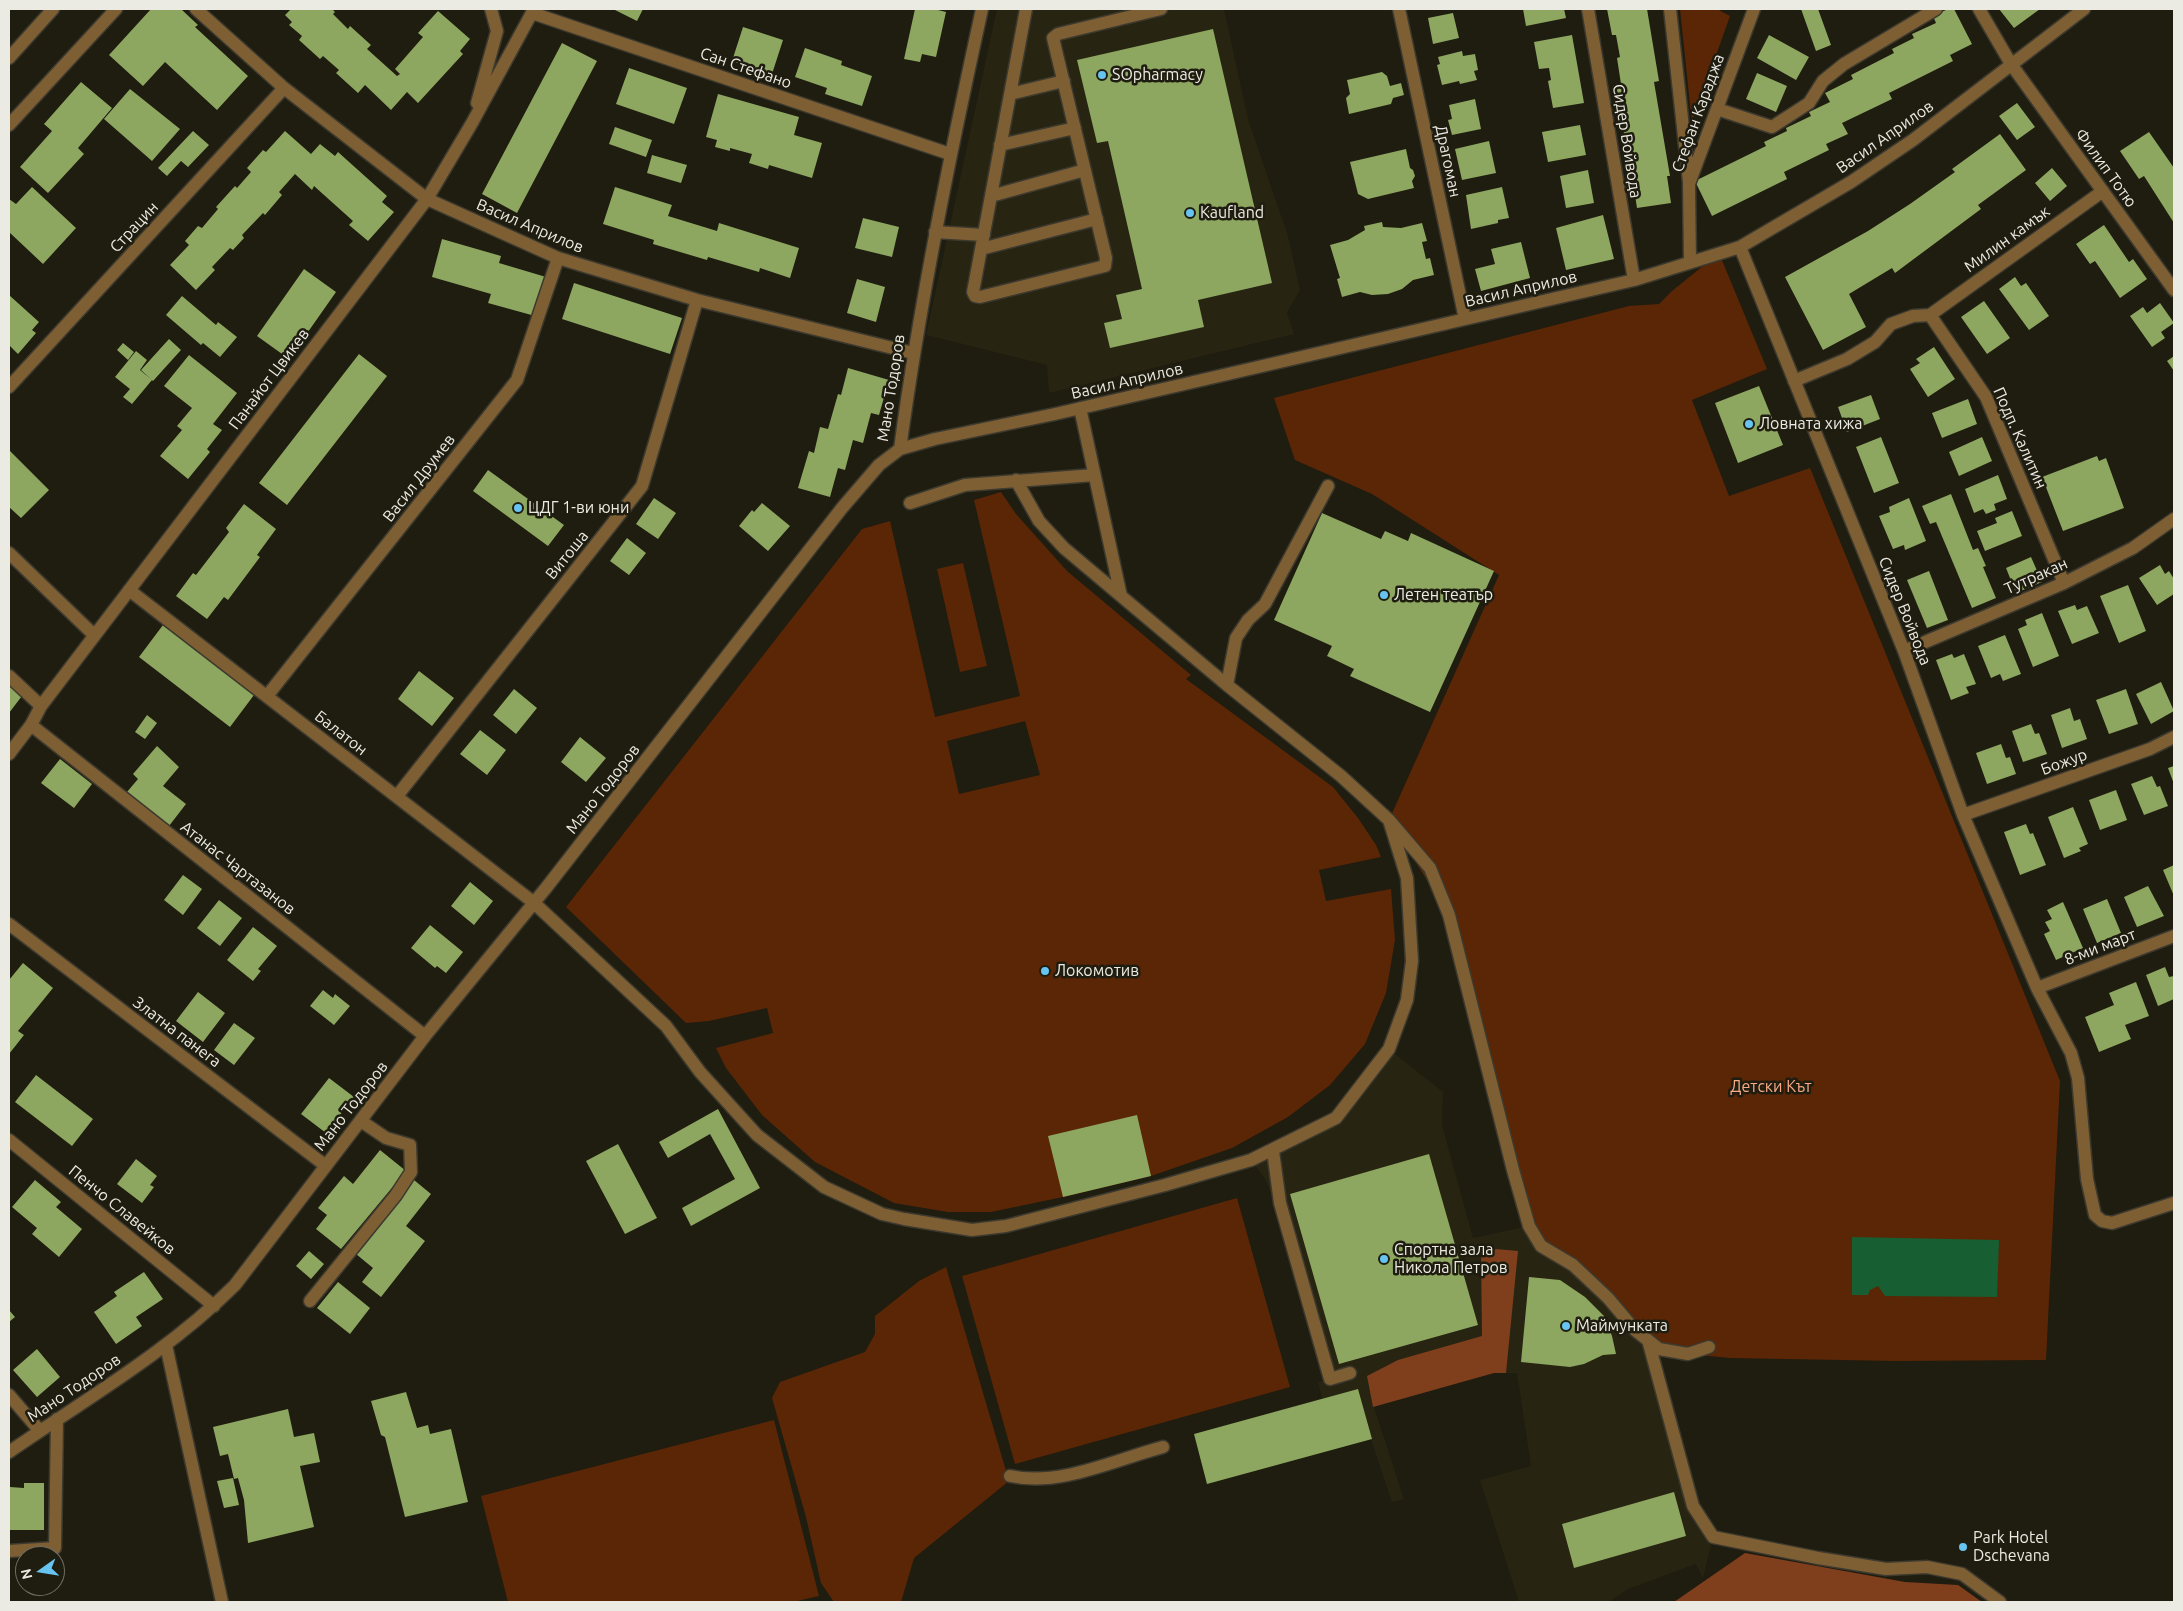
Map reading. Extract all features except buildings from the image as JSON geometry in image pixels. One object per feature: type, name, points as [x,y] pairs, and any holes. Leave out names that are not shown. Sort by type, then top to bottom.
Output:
[{"type":"street","points":[[9,58],[53,9]]},
{"type":"street","points":[[9,125],[116,9]]},
{"type":"street","name":"Васил Априлов","points":[[196,9],[284,88],[427,199],[558,258],[697,300],[913,353]]},
{"type":"street","points":[[472,123],[497,31],[491,9]]},
{"type":"street","name":"Мано Тодоров","points":[[9,1452],[166,1345],[214,1306],[235,1284],[425,1036],[552,880],[842,508],[878,465],[900,449],[913,353],[935,232],[982,9]]},
{"type":"street","points":[[1026,9],[973,292],[975,296],[980,297],[1105,266],[1106,258],[1097,218],[1053,38],[1055,35],[1161,9]]},
{"type":"street","name":"Драгоман","points":[[1399,9],[1465,320]]},
{"type":"street","name":"Сидер Войвода","points":[[1588,9],[1634,280]]},
{"type":"street","points":[[1670,9],[1689,184]]},
{"type":"street","name":"Стефан Караджа","points":[[1690,262],[1689,184],[1754,9]]},
{"type":"street","points":[[1717,109],[1772,127],[1809,104],[1823,81],[1844,64],[1936,9]]},
{"type":"street","name":"Филип Тотю","points":[[1979,9],[2012,64],[2174,290]]},
{"type":"street","name":"Васил Априлов","points":[[900,449],[935,439],[1080,408],[1634,280],[1740,247],[1851,182],[1913,140],[2084,9]]},
{"type":"street","name":"Панайот Цвикев","points":[[9,754],[31,725],[41,706],[427,199],[472,123],[533,11]]},
{"type":"street","name":"Сан Стефано","points":[[533,11],[950,154]]},
{"type":"street","points":[[1010,94],[1064,81]]},
{"type":"street","name":"Страцин","points":[[9,387],[284,88]]},
{"type":"street","points":[[1000,146],[1075,128]]},
{"type":"street","points":[[991,196],[1085,170]]},
{"type":"street","name":"Милин камък","points":[[1930,315],[2103,191]]},
{"type":"street","points":[[981,249],[1097,218]]},
{"type":"street","points":[[935,232],[984,235]]},
{"type":"street","name":"Сидер Войвода","points":[[1740,247],[1904,651],[1963,815],[2038,988],[2071,1053],[2078,1078],[2087,1179],[2095,1216],[2102,1221],[2112,1223],[2174,1203]]},
{"type":"street","name":"Васил Друмев","points":[[267,696],[517,380],[558,258]]},
{"type":"street","name":"Витоша","points":[[397,796],[642,486],[697,300]]},
{"type":"street","points":[[1794,381],[1847,359],[1875,342],[1891,324],[1913,316],[1930,315]]},
{"type":"street","name":"Подп. Калитин","points":[[1930,315],[1986,397],[2064,582]]},
{"type":"street","points":[[1080,408],[1122,596]]},
{"type":"street","points":[[910,503],[965,485],[1094,475]]},
{"type":"street","points":[[1016,480],[1040,521],[1064,548],[1227,685],[1341,776],[1389,820],[1430,868],[1449,915],[1513,1170],[1529,1226],[1541,1246],[1573,1265],[1608,1298],[1635,1330],[1659,1349],[1688,1354],[1708,1347]]},
{"type":"street","points":[[1227,685],[1236,638],[1248,620],[1264,604],[1328,486]]},
{"type":"street","name":"Тутракан","points":[[1904,651],[2064,582],[2133,548],[2174,519]]},
{"type":"street","points":[[9,553],[94,636]]},
{"type":"street","name":"Балатон","points":[[129,590],[533,902],[666,1026],[700,1072],[757,1135],[824,1187],[882,1214],[904,1219],[972,1230],[1006,1226],[1165,1185],[1251,1160],[1273,1151],[1336,1118],[1390,1049],[1407,1000],[1412,961],[1406,878],[1389,820]]},
{"type":"street","points":[[9,676],[41,706]]},
{"type":"street","name":"Атанас Чартазанов","points":[[31,725],[425,1036]]},
{"type":"street","name":"Божур","points":[[1963,815],[2150,749],[2174,737]]},
{"type":"street","name":"Златна панега","points":[[9,924],[326,1166]]},
{"type":"street","name":"8-ми март","points":[[2038,988],[2174,936]]},
{"type":"street","points":[[310,1300],[396,1195],[412,1172],[410,1145],[386,1138],[361,1121]]},
{"type":"street","name":"Пенчо Славейков","points":[[9,1140],[214,1306]]},
{"type":"street","points":[[1273,1151],[1280,1203],[1330,1379],[1350,1373]]},
{"type":"street","points":[[1648,1340],[1693,1506],[1713,1537],[1782,1552],[1876,1567],[1928,1567],[1962,1574],[2000,1602]]},
{"type":"street","points":[[166,1345],[222,1602]]},
{"type":"street","points":[[9,1395],[40,1431]]},
{"type":"street","points":[[9,1551],[54,1548],[57,1419]]},
{"type":"street","points":[[1010,1476],[1027,1479],[1064,1476],[1163,1447]]},
{"type":"shaded area","points":[[997,9],[1224,9],[1248,119],[1288,236],[1300,290],[1287,313],[1294,334],[1049,393],[1047,365],[926,335]]},
{"type":"shaded area","points":[[1389,1049],[1443,1092],[1442,1125],[1473,1238],[1529,1226],[1648,1340],[1693,1506],[1713,1537],[1703,1578],[1696,1564],[1628,1589],[1609,1602],[1519,1602],[1480,1480],[1531,1466],[1517,1373],[1494,1373],[1374,1407],[1404,1499],[1392,1502],[1371,1439],[1207,1484],[1194,1434],[1322,1398],[1318,1382],[1330,1379],[1287,1228],[1265,1179],[1251,1160],[1336,1118]]},
{"type":"shaded area","points":[[1852,1237],[1999,1240],[1997,1297],[1885,1296],[1878,1286],[1870,1290],[1868,1295],[1852,1295]]},
{"type":"shaded area","points":[[1496,1249],[1518,1251],[1506,1373],[1494,1373],[1373,1407],[1367,1376],[1398,1360],[1482,1336],[1481,1254]]},
{"type":"shaded area","points":[[1745,1553],[1905,1582],[1958,1585],[1982,1602],[1674,1602]]},
{"type":"green space","points":[[1680,9],[1717,9],[1730,16],[1692,123]]},
{"type":"green space","name":"Детски Кът","points":[[1719,253],[1767,369],[1692,400],[1729,496],[1810,468],[2060,1081],[2046,1360],[1897,1361],[1730,1358],[1688,1354],[1635,1330],[1541,1246],[1508,1150],[1449,915],[1389,820],[1499,575],[1372,494],[1295,460],[1274,398],[1629,306],[1659,304]]},
{"type":"green space","points":[[1001,492],[1016,514],[1067,571],[1191,675],[1186,679],[1333,787],[1358,818],[1376,845],[1381,857],[1319,870],[1326,901],[1391,889],[1395,940],[1386,993],[1365,1044],[1330,1085],[1288,1117],[1232,1148],[1151,1176],[991,1212],[948,1212],[894,1203],[815,1162],[762,1115],[726,1068],[716,1048],[773,1033],[767,1008],[709,1021],[686,1023],[566,907],[862,529],[890,521],[935,717],[1020,696],[974,500]],"holes":[[[1025,721],[1040,775],[959,794],[947,741]]]},
{"type":"green space","points":[[963,563],[987,666],[960,672],[937,569]]},
{"type":"green space","points":[[1237,1198],[1290,1387],[1015,1464],[962,1276]]},
{"type":"green space","points":[[946,1267],[1009,1481],[914,1558],[901,1602],[834,1602],[821,1583],[806,1517],[772,1398],[780,1382],[865,1352],[875,1334],[875,1316],[919,1281]]},
{"type":"green space","points":[[774,1420],[819,1596],[793,1602],[508,1602],[481,1496]]},
{"type":"place","name":"SOpharmacy","points":[[1102,75]]},
{"type":"place","name":"Kaufland","points":[[1190,213]]},
{"type":"place","name":"Ловната хижа","points":[[1749,424]]},
{"type":"place","name":"ЦДГ 1-ви юни","points":[[518,508]]},
{"type":"place","name":"Летен театър","points":[[1384,595]]},
{"type":"place","name":"Локомотив","points":[[1045,971]]},
{"type":"place","name":"Спортна зала Никола Петров","points":[[1384,1259]]},
{"type":"place","name":"Маймунката","points":[[1566,1326]]},
{"type":"place","name":"Park Hotel Dschevana","points":[[1963,1547]]}]
